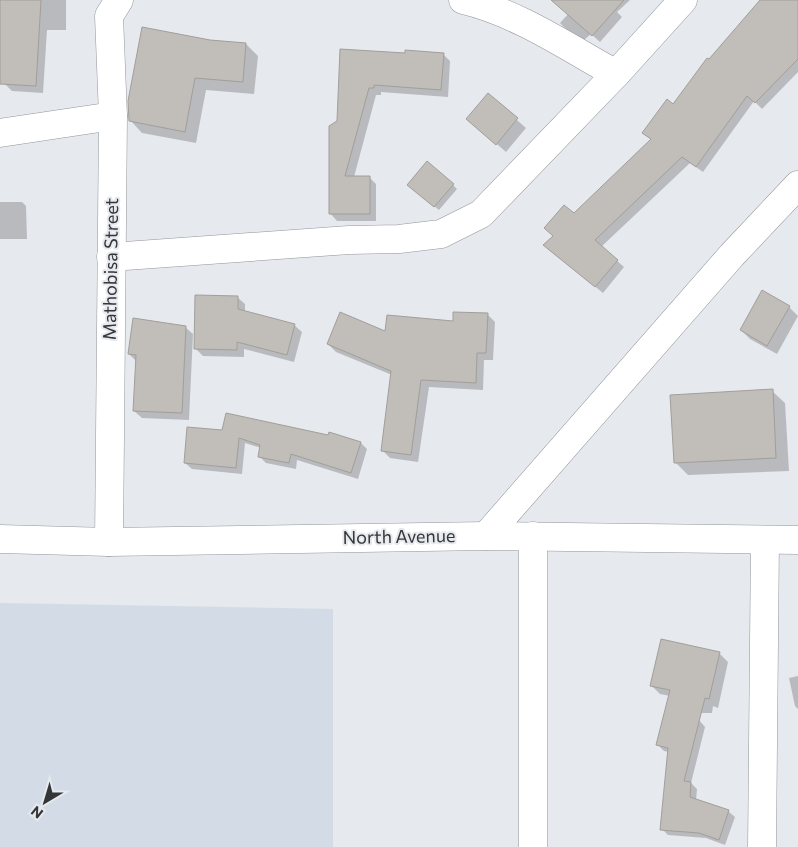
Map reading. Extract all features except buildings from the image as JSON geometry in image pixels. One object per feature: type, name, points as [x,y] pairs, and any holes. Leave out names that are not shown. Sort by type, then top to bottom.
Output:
[{"type":"street","name":"Mathobisa Street","points":[[108,542],[113,116],[109,16],[119,0]]},
{"type":"street","points":[[464,0],[487,6],[534,28],[616,74]]},
{"type":"street","points":[[111,257],[349,240],[399,239],[441,234],[481,214],[616,74],[683,0]]},
{"type":"street","points":[[0,133],[113,116]]},
{"type":"street","points":[[486,536],[732,255],[798,185]]},
{"type":"street","points":[[533,536],[533,847]]},
{"type":"street","name":"North Avenue","points":[[0,539],[108,542],[533,536],[798,540]]},
{"type":"street","points":[[762,847],[765,540]]},
{"type":"shaded area","points":[[0,603],[333,609],[333,847],[0,847]]}]
